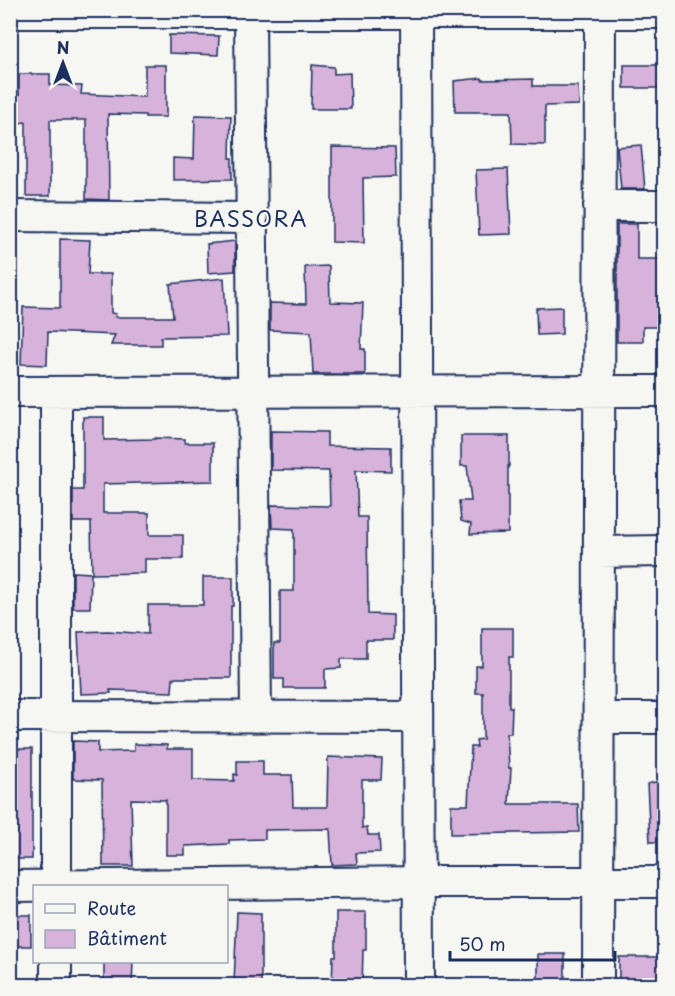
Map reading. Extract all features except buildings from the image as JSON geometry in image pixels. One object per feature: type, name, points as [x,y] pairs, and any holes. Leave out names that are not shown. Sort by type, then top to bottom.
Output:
[{"type":"street","points":[[416,12],[419,986]]},
{"type":"street","points":[[10,13],[664,13]]},
{"type":"street","points":[[250,13],[256,717]]},
{"type":"street","points":[[598,986],[600,13]]},
{"type":"street","points":[[599,207],[664,206]]},
{"type":"street","points":[[10,216],[251,218]]},
{"type":"street","points":[[10,392],[664,392]]},
{"type":"street","points":[[56,392],[56,885]]},
{"type":"street","points":[[599,552],[664,551]]},
{"type":"street","points":[[10,716],[418,717]]},
{"type":"street","points":[[598,718],[664,718]]},
{"type":"street","points":[[146,885],[664,882]]},
{"type":"street","points":[[10,886],[33,886]]},
{"type":"street","points":[[56,963],[56,986]]},
{"type":"district","name":"BASSORA","points":[[251,218]]}]
